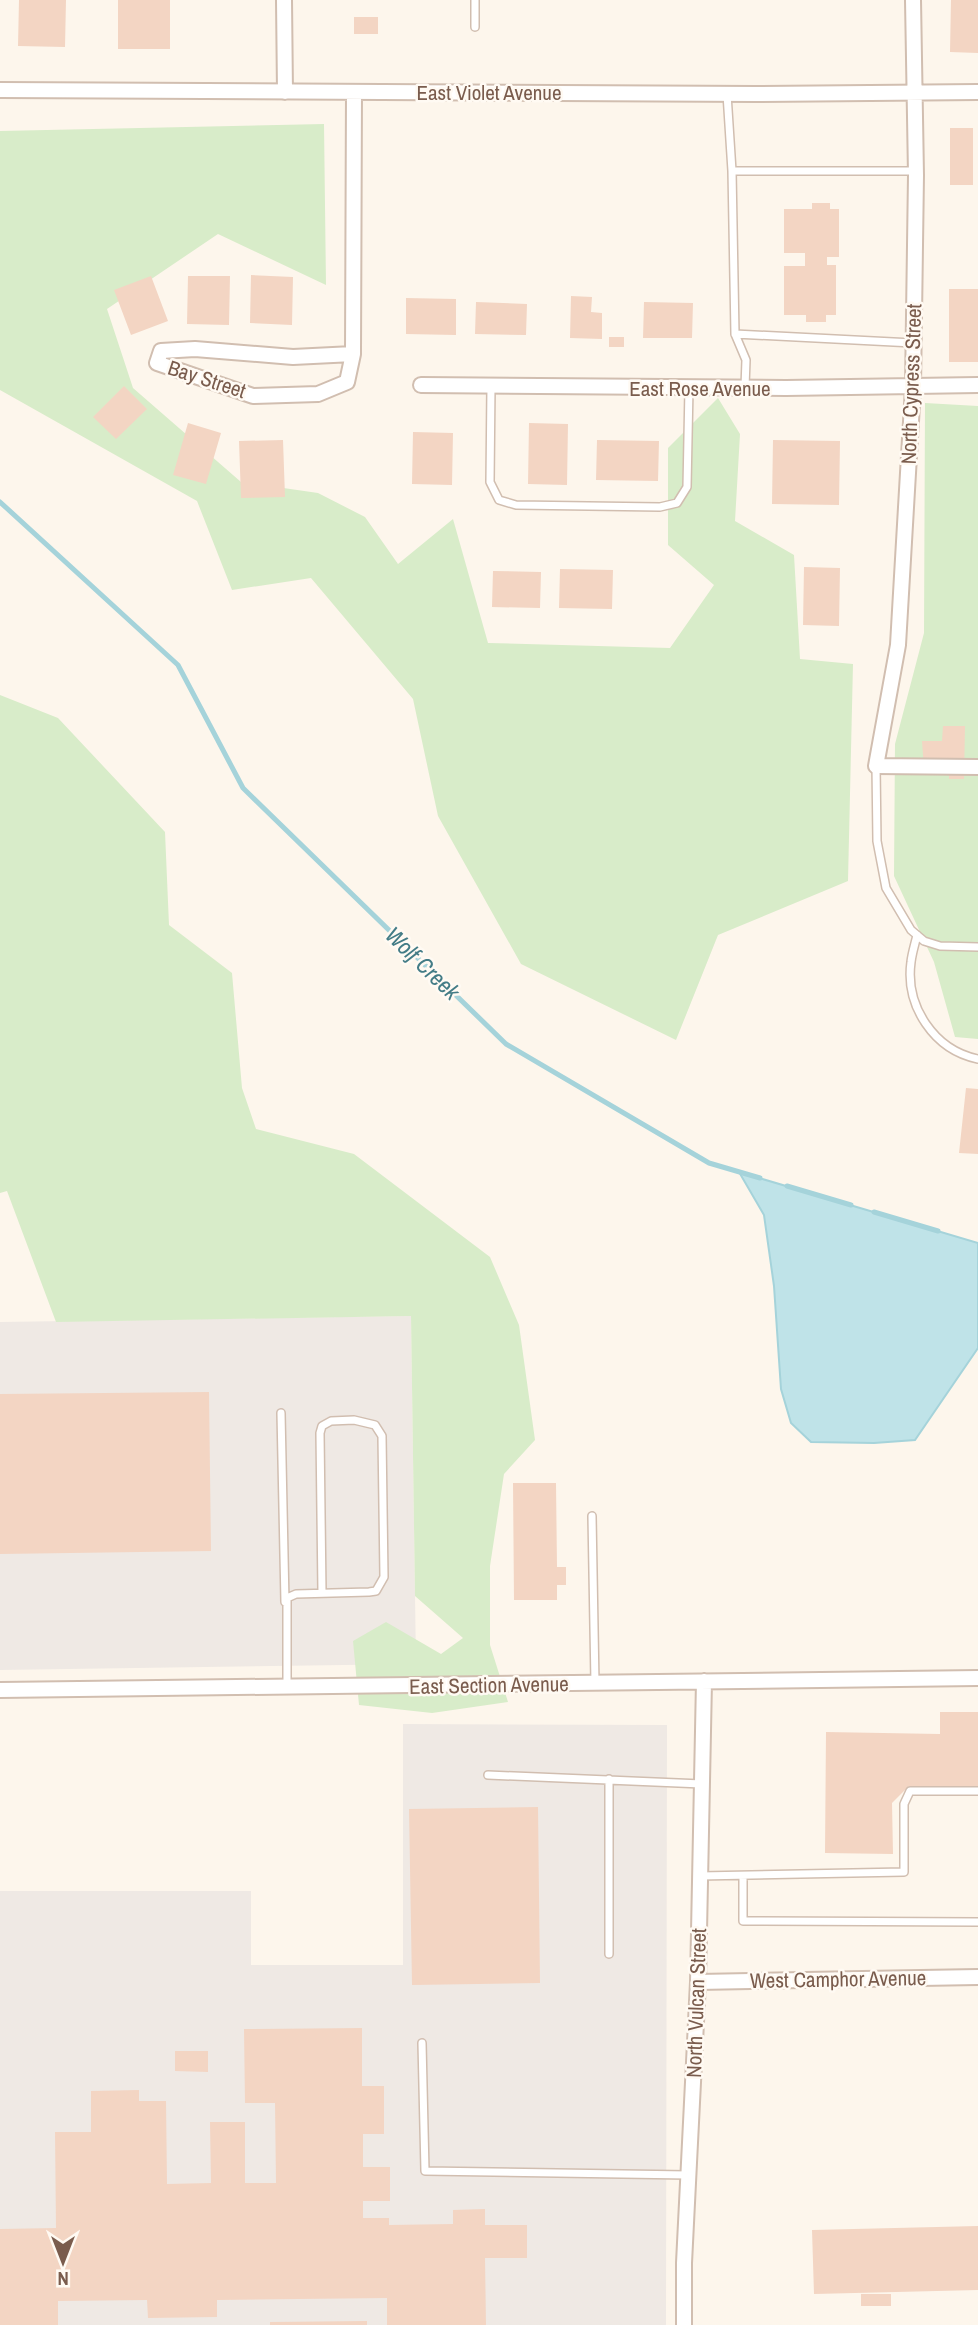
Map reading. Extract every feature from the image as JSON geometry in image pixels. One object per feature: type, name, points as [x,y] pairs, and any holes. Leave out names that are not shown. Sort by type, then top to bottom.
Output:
[{"type":"street","points":[[284,0],[285,92]]},
{"type":"street","name":"North Cypress Street","points":[[876,766],[898,645],[913,387],[916,172],[913,0]]},
{"type":"street","name":"East Violet Avenue","points":[[0,90],[978,92]]},
{"type":"street","name":"Bay Street","points":[[353,354],[293,357],[195,349],[161,351],[156,363],[253,396],[318,394],[347,382],[353,354],[354,92]]},
{"type":"street","name":"East Rose Avenue","points":[[421,386],[745,388],[978,385]]},
{"type":"street","points":[[876,766],[978,767]]},
{"type":"street","name":"East Section Avenue","points":[[0,1690],[978,1678]]},
{"type":"street","name":"North Vulcan Street","points":[[684,2325],[698,1982],[704,1681]]},
{"type":"street","name":"West Camphor Avenue","points":[[698,1982],[978,1977]]},
{"type":"lane","points":[[475,0],[475,27]]},
{"type":"lane","points":[[727,93],[732,171],[735,334],[746,359],[745,388]]},
{"type":"lane","points":[[732,171],[916,172]]},
{"type":"lane","points":[[735,334],[913,343]]},
{"type":"lane","points":[[491,386],[490,482],[499,500],[516,505],[660,507],[677,503],[687,487],[689,388]]},
{"type":"lane","points":[[876,766],[877,841],[886,888],[911,930],[924,941],[940,946],[978,947]]},
{"type":"lane","points":[[917,935],[910,963],[912,989],[922,1020],[937,1040],[964,1056],[978,1059]]},
{"type":"lane","points":[[281,1413],[287,1687]]},
{"type":"lane","points":[[285,1602],[290,1595],[376,1591],[384,1577],[386,1567],[382,1436],[375,1425],[366,1422],[331,1421],[322,1426],[320,1433],[322,1593]]},
{"type":"lane","points":[[592,1516],[595,1684]]},
{"type":"lane","points":[[488,1774],[702,1783]]},
{"type":"lane","points":[[609,1779],[609,1954]]},
{"type":"lane","points":[[700,1876],[904,1872],[904,1804],[910,1791],[978,1791]]},
{"type":"lane","points":[[743,1875],[743,1921],[978,1922]]},
{"type":"lane","points":[[422,2043],[425,2171],[689,2175]]},
{"type":"shaded area","points":[[411,1316],[416,1664],[0,1670],[0,1322]]},
{"type":"shaded area","points":[[403,1724],[667,1725],[666,2325],[0,2325],[0,1891],[251,1891],[251,1965],[403,1965]]},
{"type":"green space","points":[[324,124],[326,285],[218,234],[107,309],[133,388],[241,482],[318,493],[365,517],[398,564],[453,519],[488,643],[670,648],[714,585],[668,545],[668,448],[718,398],[740,434],[735,521],[794,555],[800,659],[853,664],[848,881],[718,935],[676,1040],[521,964],[438,816],[413,699],[311,578],[232,590],[197,501],[0,390],[0,131]]},
{"type":"green space","points":[[925,403],[978,406],[978,1039],[955,1037],[934,962],[894,876],[895,744],[924,633]]},
{"type":"green space","points":[[0,695],[58,718],[165,832],[169,925],[232,973],[242,1088],[256,1129],[354,1154],[490,1257],[519,1325],[535,1440],[504,1474],[490,1566],[490,1645],[508,1702],[432,1713],[359,1705],[353,1641],[386,1622],[441,1654],[463,1638],[415,1596],[411,1316],[56,1322],[7,1191],[0,1193]]},
{"type":"water","points":[[739,1172],[978,1243],[978,1348],[915,1440],[874,1443],[811,1442],[791,1423],[781,1389],[774,1286],[764,1215]]},
{"type":"building","points":[[19,0],[66,0],[65,47],[18,46]]},
{"type":"building","points":[[118,0],[170,0],[170,49],[118,49]]},
{"type":"building","points":[[951,0],[978,0],[978,53],[950,52]]},
{"type":"building","points":[[354,17],[378,17],[378,34],[354,34]]},
{"type":"building","points":[[950,128],[973,128],[973,185],[950,185]]},
{"type":"building","points":[[812,203],[830,203],[830,209],[839,209],[839,257],[827,257],[827,265],[836,265],[836,315],[826,315],[826,322],[806,322],[806,315],[784,315],[784,266],[805,266],[805,253],[784,253],[784,209],[812,209]]},
{"type":"building","points":[[251,275],[293,277],[292,325],[250,323]]},
{"type":"building","points":[[151,276],[168,321],[131,335],[114,290]]},
{"type":"building","points":[[188,276],[230,276],[229,325],[187,324]]},
{"type":"building","points":[[949,289],[978,289],[978,362],[949,362]]},
{"type":"building","points":[[571,296],[592,297],[591,312],[602,313],[602,339],[570,338]]},
{"type":"building","points":[[406,298],[456,299],[456,335],[406,334]]},
{"type":"building","points":[[476,302],[527,304],[526,335],[475,334]]},
{"type":"building","points":[[644,302],[693,303],[692,338],[643,338]]},
{"type":"building","points":[[609,337],[624,337],[624,347],[609,347]]},
{"type":"building","points":[[124,386],[147,409],[116,439],[93,417]]},
{"type":"building","points":[[188,423],[221,433],[206,484],[173,475]]},
{"type":"building","points":[[529,423],[568,424],[567,485],[528,484]]},
{"type":"building","points":[[413,432],[453,433],[452,485],[412,484]]},
{"type":"building","points":[[283,440],[285,497],[241,498],[239,441]]},
{"type":"building","points":[[597,440],[659,441],[658,481],[596,480]]},
{"type":"building","points":[[773,440],[840,441],[839,505],[772,504]]},
{"type":"building","points":[[804,567],[840,568],[839,626],[803,625]]},
{"type":"building","points":[[560,569],[613,570],[612,609],[559,608]]},
{"type":"building","points":[[493,571],[541,572],[540,608],[492,607]]},
{"type":"building","points":[[943,726],[965,726],[964,779],[949,779],[949,768],[924,769],[922,741],[942,741]]},
{"type":"building","points":[[966,1088],[978,1089],[978,1154],[959,1153]]},
{"type":"building","points":[[209,1392],[211,1551],[0,1554],[0,1394]]},
{"type":"building","points":[[513,1483],[556,1483],[557,1567],[566,1567],[566,1585],[557,1585],[557,1600],[514,1600]]},
{"type":"building","points":[[940,1712],[978,1712],[978,1786],[909,1786],[892,1803],[893,1854],[825,1853],[826,1732],[940,1734]]},
{"type":"building","points":[[538,1807],[540,1983],[412,1985],[409,1809]]},
{"type":"building","points":[[362,2028],[362,2086],[384,2086],[384,2134],[363,2134],[363,2167],[390,2167],[390,2201],[363,2201],[363,2218],[389,2218],[389,2225],[453,2224],[453,2210],[485,2209],[485,2225],[527,2225],[527,2258],[485,2258],[486,2325],[387,2325],[387,2298],[217,2300],[217,2317],[148,2318],[147,2300],[58,2301],[58,2325],[0,2325],[0,2229],[56,2228],[55,2132],[91,2132],[91,2091],[139,2090],[139,2101],[166,2101],[167,2184],[211,2183],[210,2122],[245,2122],[245,2183],[276,2183],[275,2103],[245,2103],[244,2029]]},
{"type":"building","points":[[175,2051],[208,2051],[208,2072],[175,2071]]},
{"type":"building","points":[[978,2226],[978,2290],[814,2294],[812,2230]]},
{"type":"building","points":[[861,2294],[891,2294],[891,2306],[861,2306]]},
{"type":"building","points":[[367,2321],[367,2325],[270,2325],[270,2322]]},
{"type":"waterway","name":"Wolf Creek","points":[[0,502],[178,665],[243,788],[506,1044],[709,1163],[760,1178]]},
{"type":"waterway","name":"Wolf Creek","points":[[787,1186],[851,1205]]},
{"type":"waterway","name":"Wolf Creek","points":[[874,1212],[938,1231]]}]
